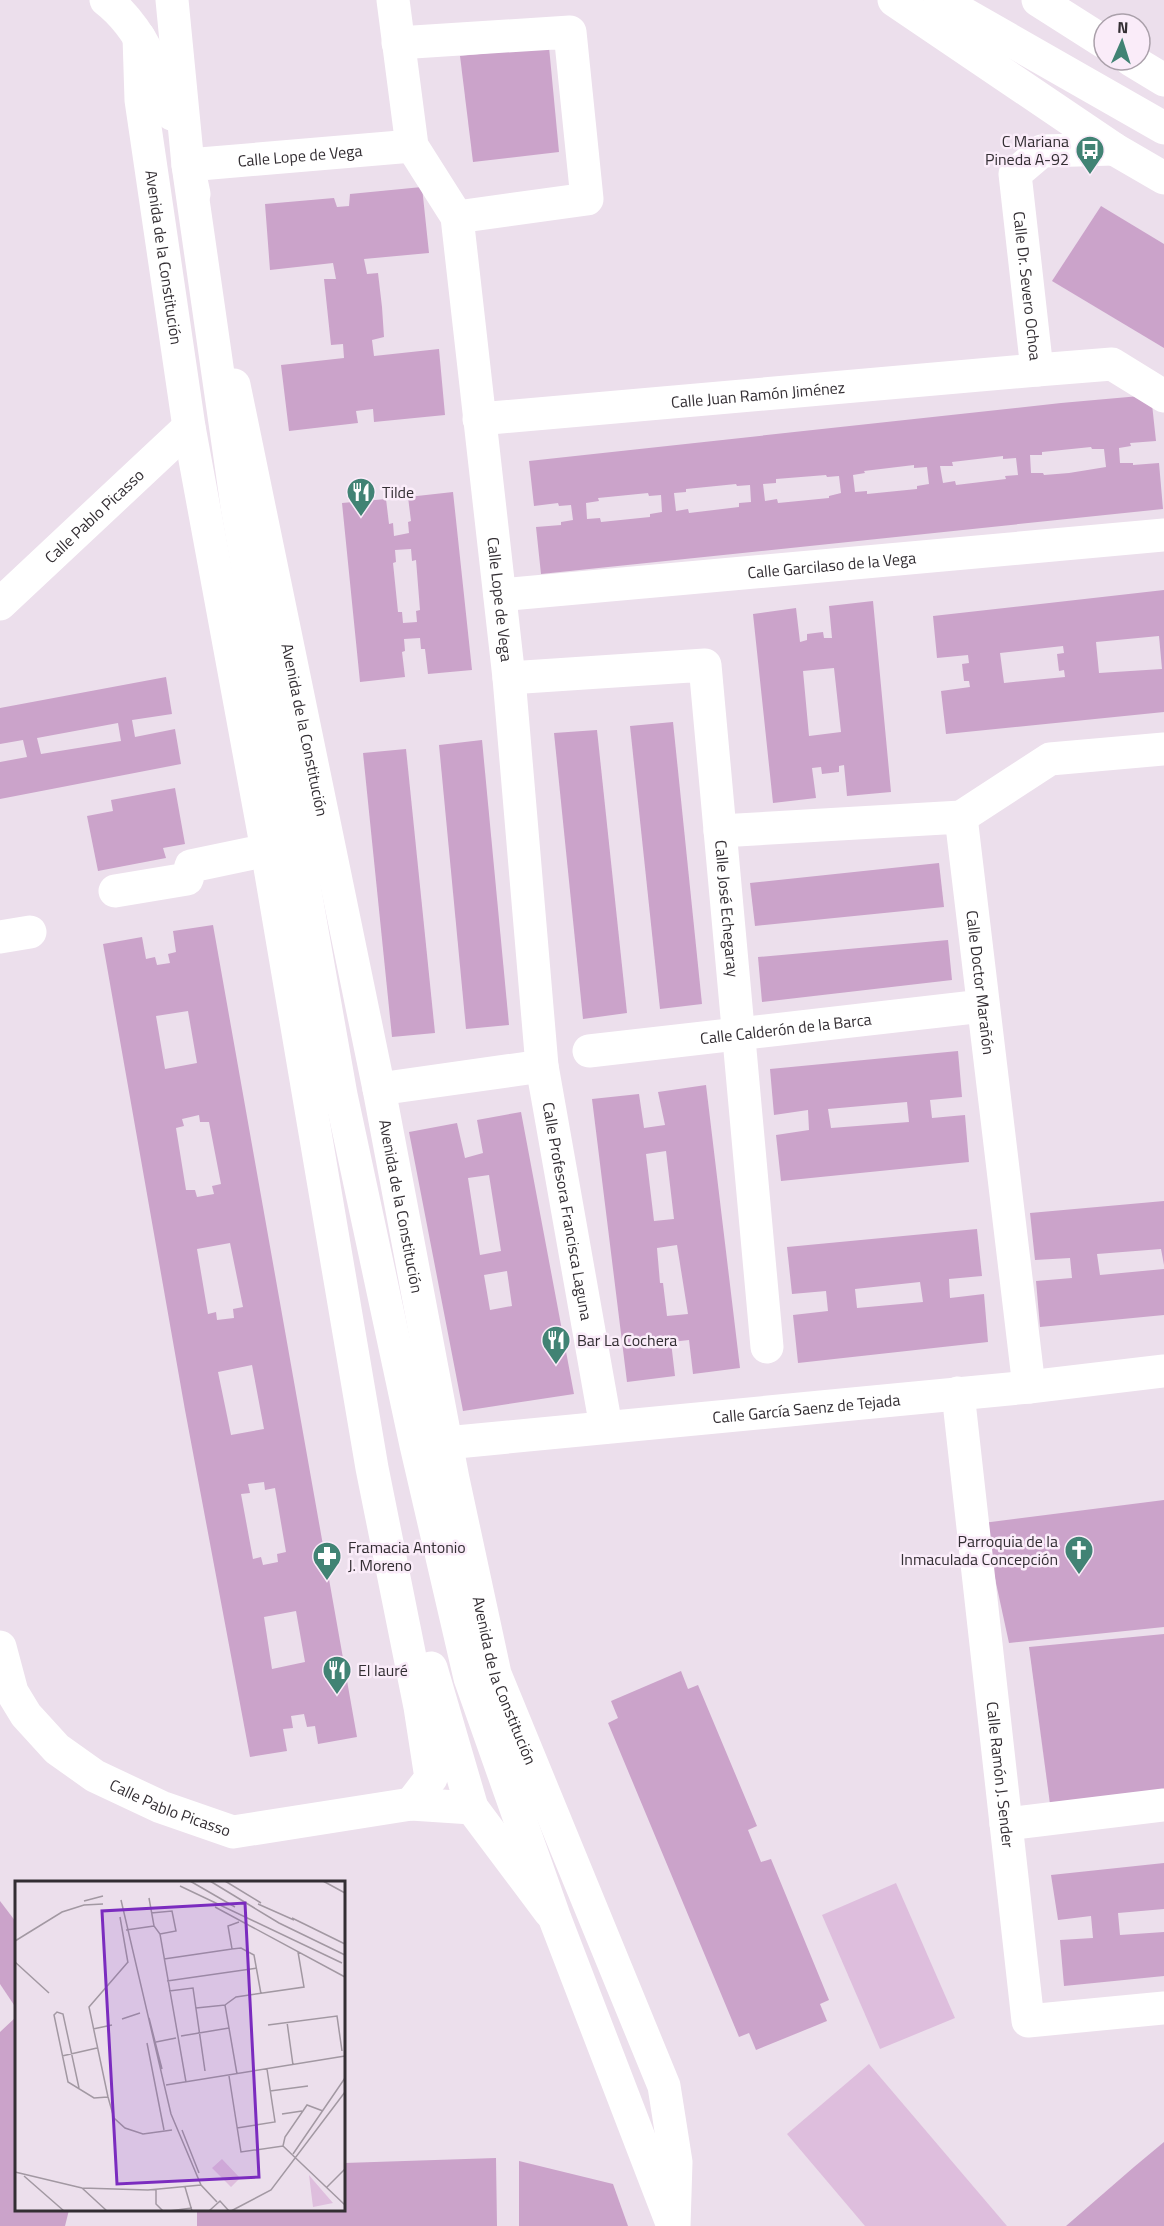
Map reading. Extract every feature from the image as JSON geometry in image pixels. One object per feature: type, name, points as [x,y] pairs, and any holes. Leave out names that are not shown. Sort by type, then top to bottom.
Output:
[{"type":"main road","name":"Avenida de la Constitución","points":[[106,0],[119,10],[139,37],[162,85],[188,165],[379,1089],[446,1443],[495,1674],[664,2086],[676,2162],[674,2226]]},
{"type":"main road","name":"Avenida de la Constitución","points":[[172,0],[188,165],[237,506],[341,1095],[416,1445],[470,1678],[555,1919],[674,2226]]},
{"type":"main road","name":"Calle Lope de Vega","points":[[393,0],[412,146],[456,217],[510,678],[542,1066]]},
{"type":"main road","points":[[894,0],[1114,149],[1164,178]]},
{"type":"main road","points":[[940,0],[1164,128]]},
{"type":"main road","points":[[1038,0],[1092,34]]},
{"type":"main road","points":[[398,43],[570,32],[587,199],[456,217]]},
{"type":"main road","name":"Avenida de la Constitución","points":[[139,37],[141,100],[189,427],[267,850],[372,1468],[420,1707],[431,1778],[411,1804]]},
{"type":"main road","points":[[1150,72],[1164,81]]},
{"type":"main road","name":"Calle Lope de Vega","points":[[188,165],[412,146]]},
{"type":"main road","name":"Calle Dr. Severo Ochoa","points":[[1114,149],[1042,151],[1015,174],[1037,370],[1112,364],[1164,396]]},
{"type":"main road","name":"Calle Juan Ramón Jiménez","points":[[479,419],[1037,370]]},
{"type":"main road","name":"Calle Pablo Picasso","points":[[0,604],[189,427]]},
{"type":"main road","name":"Calle Garcilaso de la Vega","points":[[500,595],[1164,535]]},
{"type":"main road","name":"Calle José Echegaray","points":[[510,678],[705,665],[767,1347]]},
{"type":"main road","points":[[720,831],[961,818],[1050,759],[1164,749]]},
{"type":"main road","name":"Calle Doctor Marañón","points":[[961,818],[1029,1387]]},
{"type":"main road","points":[[115,891],[186,879],[192,866],[267,850]]},
{"type":"main road","name":"Calle Calderón de la Barca","points":[[590,1051],[983,1006]]},
{"type":"main road","points":[[379,1089],[542,1066]]},
{"type":"main road","name":"Calle Profesora Francisca Laguna","points":[[542,1066],[606,1426]]},
{"type":"main road","name":"Calle García Saenz de Tejada","points":[[446,1443],[1029,1387],[1164,1371]]},
{"type":"main road","name":"Calle Ramón J. Sender","points":[[958,1393],[1028,2021],[1164,2008]]},
{"type":"main road","name":"Avenida de la Constitución","points":[[372,1468],[472,1808],[555,1919]]},
{"type":"main road","name":"Calle Pablo Picasso","points":[[0,1647],[12,1692],[26,1715],[57,1749],[95,1776],[161,1807],[233,1832],[411,1804],[472,1808]]},
{"type":"main road","points":[[1006,1824],[1164,1805]]},
{"type":"shaded area","points":[[896,1883],[955,2018],[880,2049],[822,1915]]},
{"type":"shaded area","points":[[869,2064],[1007,2226],[865,2226],[787,2134]]},
{"type":"building","points":[[549,47],[559,152],[473,162],[460,56]]},
{"type":"building","points":[[422,187],[429,253],[364,259],[367,274],[378,273],[382,307],[384,337],[372,340],[374,356],[439,349],[445,415],[374,422],[373,409],[356,411],[358,423],[289,431],[281,365],[344,358],[343,344],[331,345],[324,279],[336,279],[333,263],[270,270],[265,204],[334,198],[337,207],[349,206],[350,194]]},
{"type":"building","points":[[1101,206],[1164,244],[1164,348],[1052,281]]},
{"type":"building","points":[[1151,395],[1156,441],[1130,443],[1131,446],[1119,448],[1120,463],[1133,463],[1133,465],[1159,463],[1163,509],[541,574],[536,527],[561,525],[561,522],[573,520],[571,505],[559,506],[558,503],[534,506],[529,461]],"holes":[[[1091,447],[1092,449],[1104,449],[1106,467],[1069,473],[1044,475],[1043,473],[1031,473],[1030,455],[1042,455],[1042,452]],[[1003,456],[1003,459],[1016,458],[1018,475],[1005,476],[1006,479],[956,485],[955,481],[943,483],[940,466],[953,466],[952,462]],[[914,465],[914,468],[927,467],[929,484],[917,486],[917,489],[867,494],[867,491],[855,492],[853,475],[865,473],[864,471]],[[839,476],[841,493],[829,496],[829,498],[778,503],[777,499],[765,501],[763,484],[776,483],[776,479]],[[736,484],[737,486],[750,485],[751,502],[739,503],[739,507],[689,513],[688,509],[676,511],[674,493],[686,492],[686,489]],[[648,493],[649,496],[661,495],[662,512],[650,514],[650,517],[601,522],[600,518],[587,519],[586,503],[599,501],[598,498]]]},
{"type":"building","points":[[453,492],[472,670],[428,674],[425,649],[421,649],[420,638],[404,639],[405,651],[402,652],[405,677],[360,682],[342,503],[386,499],[389,524],[393,523],[394,536],[409,533],[408,522],[411,521],[408,497]],"holes":[[[411,549],[412,561],[416,560],[420,610],[416,611],[417,622],[403,623],[402,612],[398,612],[393,563],[396,562],[395,550]]]},
{"type":"building","points":[[1164,590],[1164,712],[946,734],[941,691],[970,687],[969,681],[964,681],[962,664],[969,663],[968,655],[937,658],[933,616]],"holes":[[[1159,636],[1162,669],[1099,673],[1096,642]],[[1063,646],[1064,653],[1057,654],[1059,671],[1064,670],[1065,677],[1004,683],[1000,653]]]},
{"type":"building","points":[[873,601],[891,792],[847,796],[844,765],[839,766],[839,772],[822,774],[821,767],[812,768],[816,798],[773,803],[753,614],[796,608],[800,642],[807,640],[807,634],[823,632],[824,638],[832,638],[829,606]],"holes":[[[834,668],[841,732],[809,736],[803,671]]]},
{"type":"building","points":[[166,677],[172,714],[132,720],[135,737],[175,729],[181,764],[0,799],[0,762],[27,757],[23,740],[0,744],[0,708]],"holes":[[[118,723],[121,741],[41,754],[37,738]]]},
{"type":"building","points":[[673,722],[702,1004],[660,1009],[630,726]]},
{"type":"building","points":[[597,730],[627,1013],[583,1019],[554,733]]},
{"type":"building","points":[[482,740],[509,1025],[466,1029],[439,745]]},
{"type":"building","points":[[406,749],[435,1033],[392,1037],[363,753]]},
{"type":"building","points":[[175,788],[185,844],[163,848],[166,858],[98,871],[87,816],[113,811],[111,800]]},
{"type":"building","points":[[939,863],[944,907],[755,926],[750,883]]},
{"type":"building","points":[[213,925],[357,1737],[318,1744],[315,1726],[307,1727],[304,1714],[291,1716],[293,1728],[283,1729],[287,1751],[250,1757],[185,1410],[103,944],[142,937],[146,959],[155,957],[157,965],[170,963],[168,954],[176,952],[173,931]],"holes":[[[188,1011],[197,1063],[165,1069],[156,1016]],[[199,1115],[200,1122],[209,1122],[221,1184],[212,1186],[214,1194],[197,1197],[195,1190],[186,1190],[176,1128],[184,1126],[182,1119]],[[230,1243],[243,1307],[233,1309],[234,1318],[217,1320],[216,1312],[208,1314],[197,1249]],[[252,1365],[264,1429],[231,1435],[218,1372]],[[264,1482],[265,1490],[275,1488],[286,1552],[277,1554],[278,1562],[263,1565],[261,1557],[253,1559],[241,1494],[250,1493],[248,1484]],[[296,1611],[305,1662],[272,1669],[264,1617]]]},
{"type":"building","points":[[948,940],[952,980],[762,1002],[758,957]]},
{"type":"building","points":[[958,1051],[962,1097],[930,1100],[932,1118],[965,1115],[969,1162],[781,1181],[776,1135],[809,1130],[808,1110],[774,1115],[770,1069]],"holes":[[[907,1102],[909,1122],[831,1128],[828,1109]]]},
{"type":"building","points":[[706,1085],[740,1368],[693,1374],[689,1340],[671,1342],[675,1376],[627,1382],[592,1099],[639,1094],[644,1128],[665,1125],[658,1092]],"holes":[[[666,1151],[674,1219],[654,1221],[646,1154]],[[677,1245],[688,1314],[667,1316],[663,1283],[660,1283],[657,1248]]]},
{"type":"building","points":[[521,1112],[574,1394],[463,1411],[409,1132],[457,1123],[465,1158],[483,1153],[477,1120]],"holes":[[[489,1175],[501,1251],[480,1255],[468,1178]],[[507,1271],[512,1306],[490,1310],[484,1275]]]},
{"type":"building","points":[[1164,1201],[1164,1265],[1161,1249],[1097,1254],[1100,1275],[1164,1269],[1164,1315],[1040,1327],[1036,1281],[1072,1278],[1070,1258],[1035,1260],[1030,1213]]},
{"type":"building","points":[[977,1229],[982,1276],[949,1279],[950,1298],[984,1294],[988,1342],[798,1363],[793,1315],[828,1311],[826,1291],[792,1294],[787,1247]],"holes":[[[920,1282],[923,1302],[857,1308],[855,1289]]]},
{"type":"building","name":"Parroquia de la Inmaculada Concepción","points":[[1164,1500],[1164,1627],[1009,1643],[983,1523]]},
{"type":"building","points":[[1164,1634],[1164,1797],[1050,1804],[1029,1647]]},
{"type":"building","points":[[681,1671],[688,1689],[698,1685],[757,1826],[748,1830],[761,1862],[771,1859],[829,2000],[820,2004],[827,2021],[756,2050],[749,2033],[739,2037],[608,1723],[618,1718],[611,1701]]},
{"type":"building","points":[[1164,1863],[1164,1909],[1118,1913],[1120,1935],[1164,1932],[1164,1976],[1064,1986],[1060,1940],[1093,1938],[1091,1916],[1058,1920],[1051,1875]]},
{"type":"building","points":[[0,1901],[15,1921],[15,2006],[0,1984]]},
{"type":"building","points":[[15,2018],[15,2211],[69,2211],[65,2226],[0,2226],[0,2032]]},
{"type":"building","points":[[1164,2142],[1164,2226],[1066,2226],[1134,2167]]},
{"type":"building","points":[[496,2158],[497,2226],[197,2226],[197,2211],[345,2211],[345,2163]]},
{"type":"building","points":[[519,2161],[613,2184],[628,2226],[519,2226]]},
{"type":"place","name":"C Mariana Pineda A-92","points":[[1090,176]]},
{"type":"place","name":"Tilde","points":[[361,518]]},
{"type":"place","name":"Bar La Cochera","points":[[556,1366]]},
{"type":"place","name":"Parroquia de la Inmaculada Concepción","points":[[1079,1576]]},
{"type":"place","name":"Framacia Antonio J. Moreno","points":[[327,1582]]},
{"type":"place","name":"El lauré","points":[[337,1696]]}]
